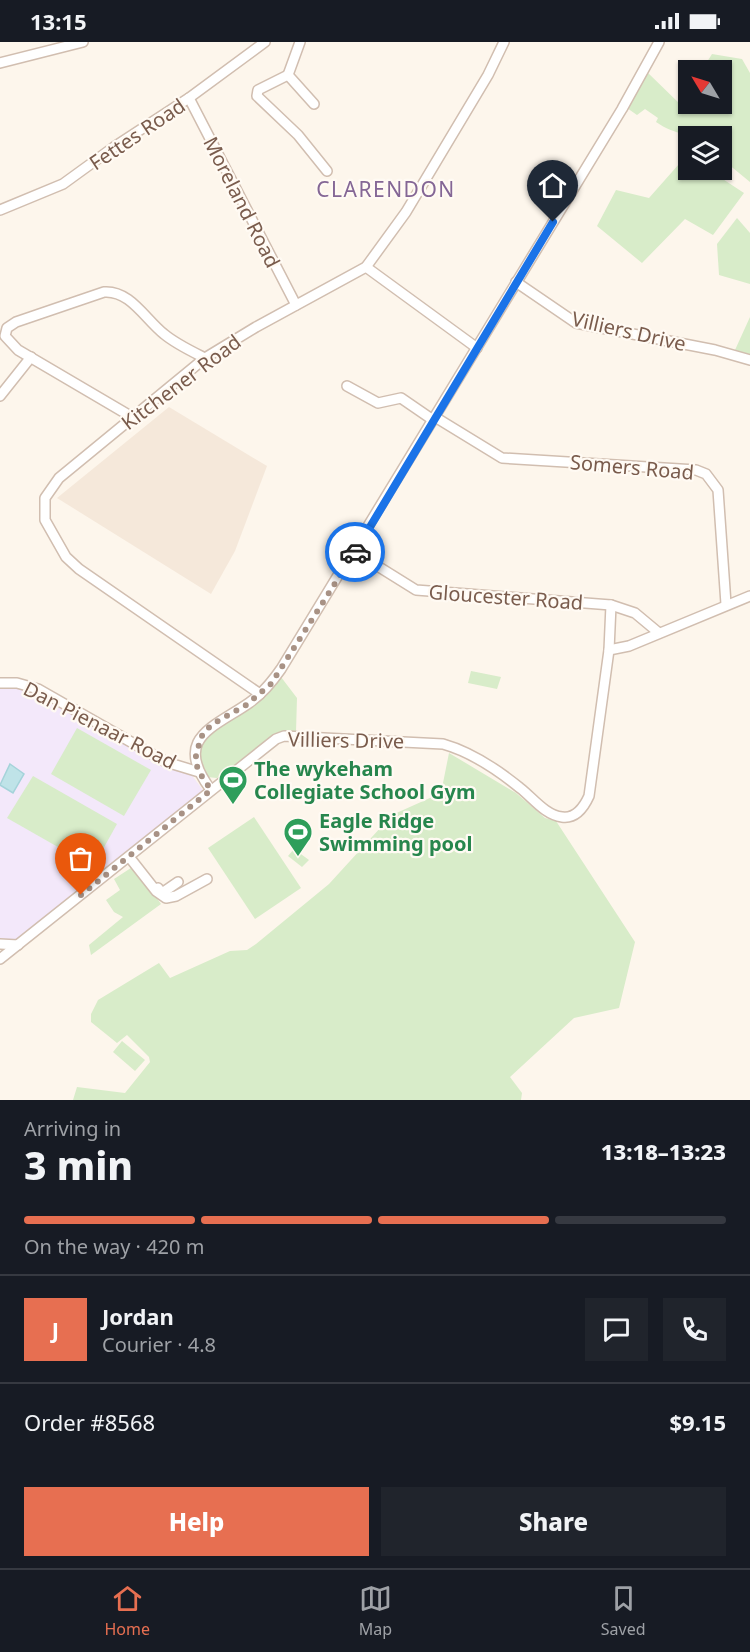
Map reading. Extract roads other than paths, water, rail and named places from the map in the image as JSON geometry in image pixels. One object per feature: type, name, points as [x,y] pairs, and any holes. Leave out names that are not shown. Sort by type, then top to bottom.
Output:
[{"type":"street","points":[[0,63],[83,42]]},
{"type":"street","name":"Fettes Road","points":[[0,210],[63,184],[114,147],[189,98],[265,42]]},
{"type":"street","points":[[300,42],[288,75],[258,90],[257,96],[298,135],[327,171]]},
{"type":"street","name":"Kitchener Road","points":[[260,694],[79,569],[66,557],[45,520],[45,498],[59,478],[205,358],[366,267],[406,212],[488,75],[504,42]]},
{"type":"street","points":[[211,790],[199,772],[195,760],[198,745],[205,731],[260,694],[281,669],[355,552],[627,100],[658,42]]},
{"type":"street","points":[[288,75],[315,104]]},
{"type":"street","name":"Moreland Road","points":[[189,98],[296,305]]},
{"type":"street","points":[[366,267],[477,348]]},
{"type":"street","name":"Villiers Drive","points":[[516,282],[576,323],[715,350],[750,360]]},
{"type":"street","points":[[132,417],[31,357],[7,339],[6,332],[10,324],[104,292],[114,291],[124,296],[165,335],[205,358]]},
{"type":"street","points":[[0,396],[31,357]]},
{"type":"street","name":"Somers Road","points":[[347,386],[378,403],[401,398],[502,458],[696,470],[706,474],[718,490],[726,604]]},
{"type":"street","name":"Gloucester Road","points":[[355,552],[416,590],[611,605],[635,613],[659,633]]},
{"type":"street","points":[[609,650],[659,633],[750,596]]},
{"type":"street","name":"Villiers Drive","points":[[0,959],[131,856],[268,743],[285,736],[436,742],[466,752],[520,788],[550,813],[561,817],[571,817],[580,811],[589,796],[609,650],[611,605]]},
{"type":"street","name":"Dan Pienaar Road","points":[[0,682],[17,683],[38,689],[166,762],[199,772]]},
{"type":"street","points":[[131,856],[156,891],[166,898],[176,896],[207,879]]},
{"type":"street","points":[[131,856],[162,893],[178,882]]},
{"type":"street","points":[[0,944],[18,945]]},
{"type":"water","points":[[10,764],[24,774],[13,793],[0,785]]},
{"type":"place","name":"The wykeham Collegiate School Gym","points":[[233,806]]},
{"type":"place","name":"Eagle Ridge Swimming pool","points":[[298,858]]},
{"type":"district","name":"CLARENDON","points":[[386,189]]}]
